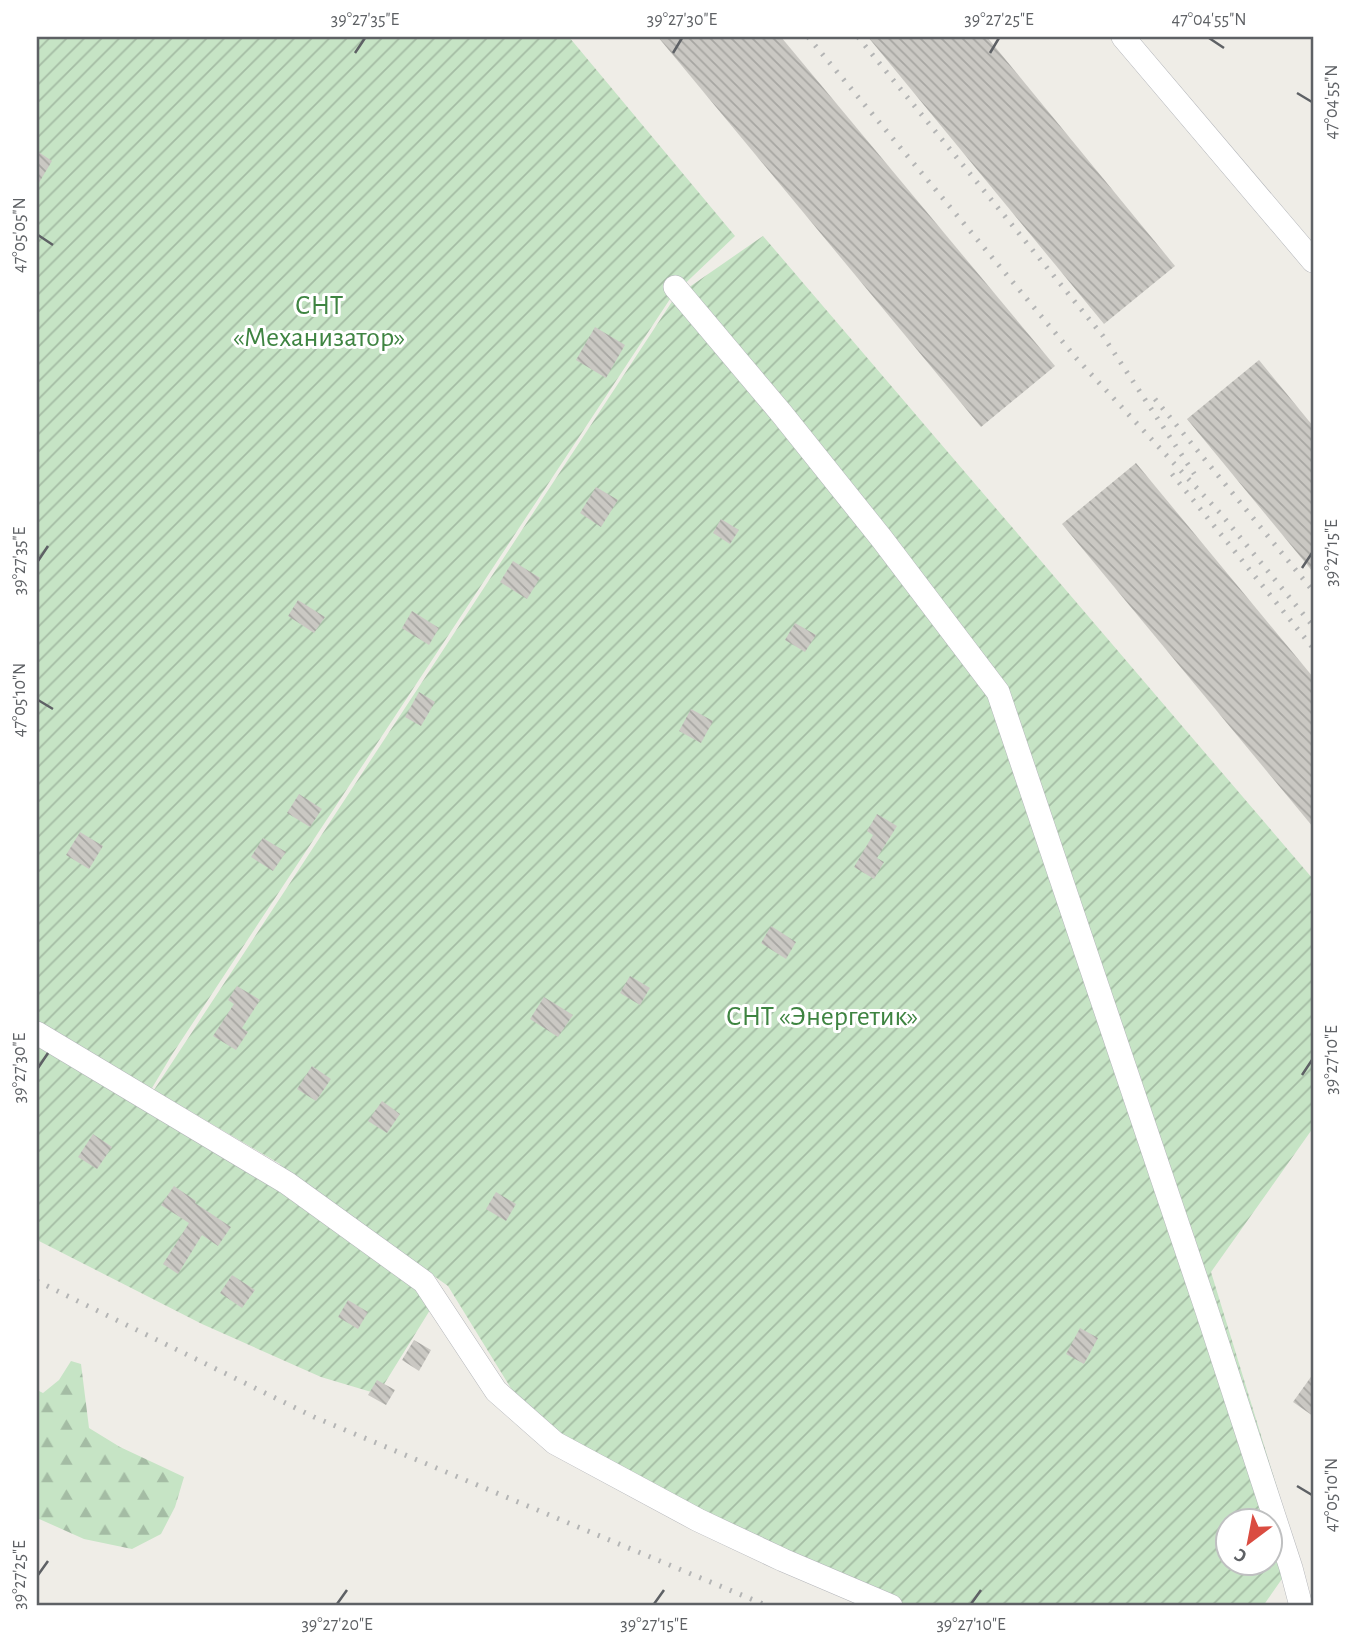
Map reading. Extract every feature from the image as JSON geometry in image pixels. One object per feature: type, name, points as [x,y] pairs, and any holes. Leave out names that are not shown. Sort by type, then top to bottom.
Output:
[{"type":"street","points":[[1123,37],[1313,261]]},
{"type":"street","points":[[675,286],[882,539],[998,692],[1207,1311],[1301,1606]]},
{"type":"street","points":[[37,1033],[287,1183],[424,1282],[496,1391],[555,1443],[698,1520],[891,1606]]},
{"type":"green space","name":"СНТ «Энергетик»","points":[[37,37],[569,37],[735,236],[672,296],[149,1093],[285,1180],[280,1164],[154,1090],[675,297],[763,236],[1313,879],[1313,1128],[1211,1272],[1283,1506],[1214,1506],[1214,1576],[1284,1576],[1263,1606],[879,1606],[547,1447],[448,1286],[434,1276],[426,1281],[432,1281],[443,1289],[378,1394],[321,1377],[202,1324],[37,1240]]},
{"type":"green space","points":[[71,1361],[81,1364],[89,1428],[120,1447],[184,1477],[175,1507],[161,1534],[132,1549],[84,1539],[37,1518],[37,1390],[43,1393],[59,1380]]},
{"type":"green space","name":"СНТ «Энергетик»","points":[[1284,1510],[1298,1556],[1284,1576]]},
{"type":"building","points":[[658,37],[781,37],[1055,366],[981,427]]},
{"type":"building","points":[[868,37],[987,37],[1175,266],[1104,324]]},
{"type":"building","points":[[37,151],[52,161],[37,186]]},
{"type":"building","points":[[595,327],[625,345],[606,378],[576,360]]},
{"type":"building","points":[[1259,360],[1313,426],[1313,572],[1187,419]]},
{"type":"building","points":[[1136,463],[1313,677],[1313,827],[1062,524]]},
{"type":"building","points":[[596,487],[618,500],[601,527],[580,513]]},
{"type":"building","points":[[721,519],[739,530],[730,544],[713,533]]},
{"type":"building","points":[[513,561],[540,578],[527,599],[500,582]]},
{"type":"building","points":[[298,600],[325,617],[314,633],[288,616]]},
{"type":"building","points":[[412,611],[439,628],[429,645],[402,628]]},
{"type":"building","points":[[795,623],[816,635],[805,652],[785,640]]},
{"type":"building","points":[[419,692],[435,702],[421,726],[405,717]]},
{"type":"building","points":[[691,709],[713,721],[701,743],[679,731]]},
{"type":"building","points":[[299,794],[322,809],[310,827],[287,813]]},
{"type":"building","points":[[877,814],[897,826],[877,858],[884,862],[874,879],[854,867],[873,835],[867,831]]},
{"type":"building","points":[[80,832],[103,846],[89,869],[66,855]]},
{"type":"building","points":[[263,838],[286,852],[273,871],[251,857]]},
{"type":"building","points":[[771,926],[796,942],[786,959],[761,943]]},
{"type":"building","points":[[630,976],[650,988],[640,1005],[620,993]]},
{"type":"building","points":[[237,986],[260,1000],[242,1028],[248,1032],[236,1050],[213,1036],[234,1004],[228,1000]]},
{"type":"building","points":[[544,997],[573,1015],[558,1037],[530,1019]]},
{"type":"building","points":[[312,1066],[331,1079],[316,1101],[297,1089]]},
{"type":"building","points":[[382,1101],[400,1114],[387,1133],[368,1121]]},
{"type":"building","points":[[93,1134],[112,1147],[97,1169],[78,1157]]},
{"type":"building","points":[[174,1186],[231,1227],[218,1246],[202,1235],[178,1274],[163,1264],[189,1223],[161,1205]]},
{"type":"building","points":[[496,1192],[516,1204],[506,1221],[486,1209]]},
{"type":"building","points":[[232,1275],[255,1290],[242,1308],[220,1293]]},
{"type":"building","points":[[348,1300],[368,1312],[358,1329],[338,1317]]},
{"type":"building","points":[[1080,1328],[1098,1338],[1084,1364],[1066,1354]]},
{"type":"building","points":[[414,1340],[431,1350],[419,1371],[402,1360]]},
{"type":"building","points":[[1313,1374],[1313,1416],[1293,1402]]},
{"type":"building","points":[[377,1380],[395,1390],[386,1405],[368,1395]]},
{"type":"railway","points":[[808,37],[1077,359],[1221,514],[1313,626]]},
{"type":"railway","points":[[858,37],[1103,336],[1195,475]]},
{"type":"railway","points":[[1155,399],[1313,591]]},
{"type":"railway","points":[[1172,474],[1313,648]]},
{"type":"railway","points":[[37,1281],[314,1417],[768,1606]]},
{"type":"park label","name":"СНТ «Механизатор»","points":[[319,320]]}]
